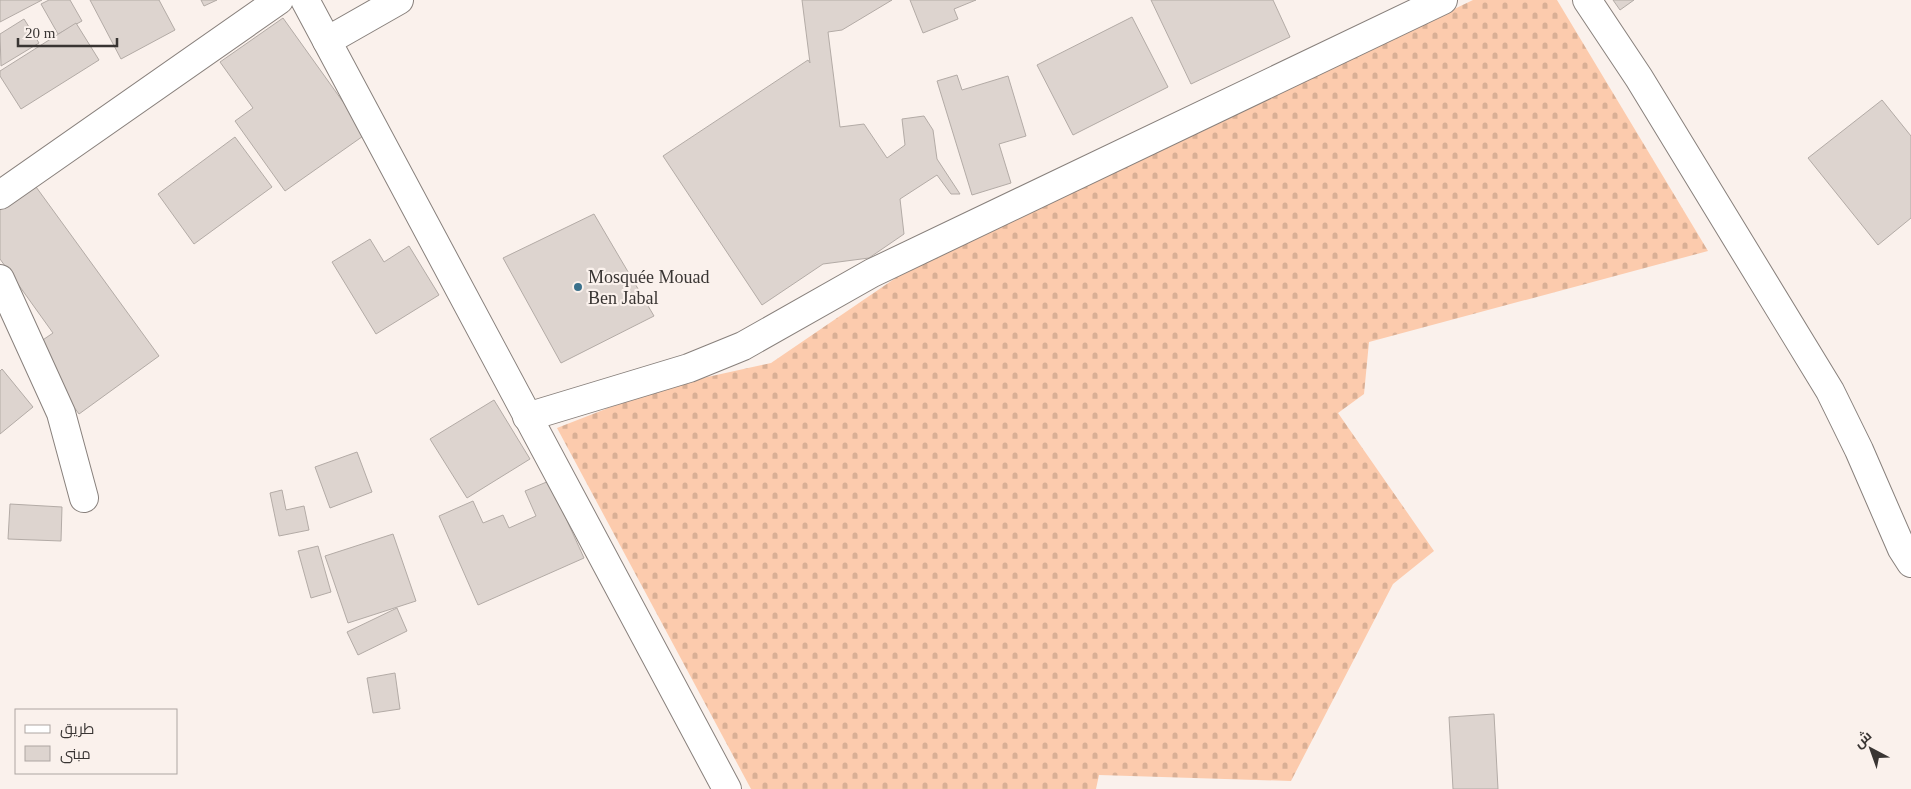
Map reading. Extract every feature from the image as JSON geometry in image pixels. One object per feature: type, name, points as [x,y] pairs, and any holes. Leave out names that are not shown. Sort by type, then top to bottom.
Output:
[{"type":"street","points":[[0,195],[279,0]]},
{"type":"street","points":[[305,0],[727,789]]},
{"type":"street","points":[[326,41],[399,0]]},
{"type":"street","points":[[526,416],[689,368],[743,346],[872,273],[1443,0]]},
{"type":"street","points":[[1587,0],[1639,78],[1830,391],[1902,549],[1911,563]]},
{"type":"street","points":[[0,279],[61,413],[84,498]]},
{"type":"green space","points":[[1473,0],[1557,0],[1708,251],[1369,342],[1364,394],[1338,413],[1434,551],[1393,584],[1291,781],[1099,775],[1096,789],[751,789],[557,428],[662,387],[771,363],[900,275]]},
{"type":"building","points":[[0,0],[42,0],[0,22]]},
{"type":"building","points":[[49,0],[70,0],[82,21],[58,34],[41,4]]},
{"type":"building","points":[[90,0],[159,0],[175,30],[121,59]]},
{"type":"building","points":[[201,0],[217,0],[204,6]]},
{"type":"building","points":[[802,0],[892,0],[842,30],[828,32],[840,127],[864,124],[887,158],[905,145],[902,119],[924,116],[933,130],[937,159],[960,194],[951,194],[937,175],[900,199],[904,234],[869,258],[823,264],[762,305],[663,156],[808,60],[810,63]]},
{"type":"building","points":[[910,0],[976,0],[954,9],[958,19],[923,33]]},
{"type":"building","points":[[1151,0],[1273,0],[1290,37],[1191,84]]},
{"type":"building","points":[[1613,0],[1634,0],[1620,10]]},
{"type":"building","points":[[1132,17],[1168,87],[1073,135],[1037,65]]},
{"type":"building","points":[[283,18],[366,134],[285,191],[235,121],[253,108],[220,62]]},
{"type":"building","points":[[24,19],[39,43],[1,66],[0,34]]},
{"type":"building","points":[[76,23],[99,60],[21,109],[0,76],[0,71]]},
{"type":"building","points":[[957,75],[962,90],[1008,76],[1026,136],[999,144],[1011,183],[972,195],[937,81]]},
{"type":"building","points":[[1882,100],[1911,136],[1911,218],[1878,245],[1808,158]]},
{"type":"building","points":[[235,137],[272,187],[194,244],[158,194]]},
{"type":"building","points":[[31,180],[159,356],[79,414],[31,348],[53,333],[0,259],[0,202]]},
{"type":"building","name":"Mosquée Mouad Ben Jabal","points":[[594,214],[654,316],[561,363],[503,258]]},
{"type":"building","points":[[370,239],[384,262],[409,246],[439,295],[376,334],[332,262]]},
{"type":"building","points":[[2,369],[33,407],[0,434],[0,371]]},
{"type":"building","points":[[494,400],[530,459],[467,498],[430,439]]},
{"type":"building","points":[[357,452],[372,492],[330,508],[315,467]]},
{"type":"building","points":[[549,481],[584,558],[478,605],[439,516],[473,501],[483,523],[503,515],[509,528],[536,516],[525,491]]},
{"type":"building","points":[[282,490],[286,510],[304,506],[309,530],[279,536],[270,493]]},
{"type":"building","points":[[10,504],[62,507],[61,541],[8,539]]},
{"type":"building","points":[[393,534],[416,601],[348,623],[325,556]]},
{"type":"building","points":[[318,546],[331,592],[311,598],[298,551]]},
{"type":"building","points":[[397,608],[407,631],[358,655],[347,632]]},
{"type":"building","points":[[395,673],[400,709],[373,713],[367,678]]},
{"type":"building","points":[[1494,714],[1498,789],[1453,789],[1449,717]]},
{"type":"place","name":"Mosquée Mouad Ben Jabal","points":[[578,287]]}]
